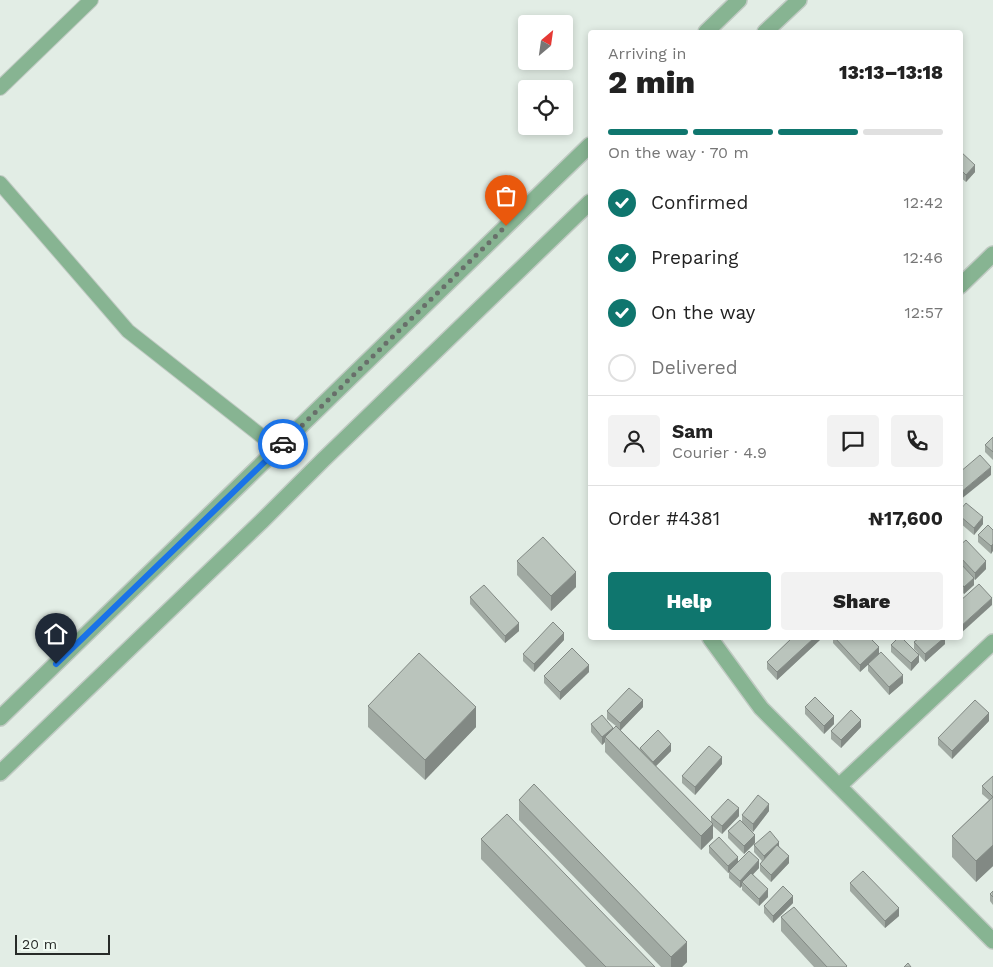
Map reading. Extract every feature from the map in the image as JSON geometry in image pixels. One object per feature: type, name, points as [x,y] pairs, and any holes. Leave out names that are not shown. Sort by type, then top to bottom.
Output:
[{"type":"street","points":[[708,30],[739,0]]},
{"type":"street","points":[[767,30],[799,0]]},
{"type":"street","points":[[0,718],[588,147]]},
{"type":"street","points":[[0,773],[262,522],[330,453],[588,204]]},
{"type":"street","points":[[963,283],[993,254]]},
{"type":"street","points":[[711,640],[761,708],[993,941]]},
{"type":"street","points":[[839,786],[993,642]]},
{"type":"lane","points":[[0,88],[91,0]]},
{"type":"lane","points":[[0,183],[128,331],[278,449]]},
{"type":"building","points":[[963,154],[975,165],[966,175],[963,172]]},
{"type":"building","points":[[993,437],[993,452],[985,445]]},
{"type":"building","points":[[980,455],[991,467],[963,490],[963,469]]},
{"type":"building","points":[[966,503],[983,517],[974,528],[963,519],[963,506]]},
{"type":"building","points":[[988,525],[993,530],[993,544],[991,546],[978,535]]},
{"type":"building","points":[[543,537],[576,572],[551,596],[517,561]]},
{"type":"building","points":[[966,540],[986,561],[975,573],[963,560],[963,542]]},
{"type":"building","points":[[963,566],[974,578],[964,587],[963,586]]},
{"type":"building","points":[[979,584],[992,598],[963,624],[963,598]]},
{"type":"building","points":[[484,585],[519,623],[505,636],[470,597]]},
{"type":"building","points":[[553,622],[564,633],[534,664],[523,654]]},
{"type":"building","points":[[790,640],[812,640],[777,672],[767,662]]},
{"type":"building","points":[[837,640],[872,640],[879,647],[860,665]]},
{"type":"building","points":[[896,640],[904,640],[919,655],[911,663],[891,645]]},
{"type":"building","points":[[916,640],[942,640],[925,654],[914,642]]},
{"type":"building","points":[[572,648],[589,665],[560,692],[544,676]]},
{"type":"building","points":[[881,652],[903,675],[889,687],[868,664]]},
{"type":"building","points":[[419,653],[476,707],[425,760],[368,706]]},
{"type":"building","points":[[629,688],[643,700],[620,723],[607,711]]},
{"type":"building","points":[[815,697],[834,716],[824,726],[805,707]]},
{"type":"building","points":[[975,700],[989,713],[952,751],[938,738]]},
{"type":"building","points":[[851,710],[861,720],[841,740],[831,731]]},
{"type":"building","points":[[602,715],[613,728],[602,737],[591,724]]},
{"type":"building","points":[[616,726],[713,824],[701,836],[605,737]]},
{"type":"building","points":[[658,730],[671,744],[653,762],[640,748]]},
{"type":"building","points":[[709,746],[722,757],[695,787],[682,776]]},
{"type":"building","points":[[993,776],[993,797],[982,786]]},
{"type":"building","points":[[534,784],[687,942],[671,957],[519,800]]},
{"type":"building","points":[[758,795],[769,804],[753,824],[742,815]]},
{"type":"building","points":[[993,797],[993,845],[976,861],[952,836]]},
{"type":"building","points":[[728,799],[739,808],[722,826],[711,817]]},
{"type":"building","points":[[507,814],[655,967],[606,967],[481,839]]},
{"type":"building","points":[[740,820],[755,835],[744,846],[728,831]]},
{"type":"building","points":[[770,831],[779,842],[764,856],[754,845]]},
{"type":"building","points":[[719,837],[738,857],[728,866],[709,846]]},
{"type":"building","points":[[777,845],[789,856],[771,875],[760,864]]},
{"type":"building","points":[[749,851],[759,860],[740,881],[729,871]]},
{"type":"building","points":[[863,871],[899,908],[885,921],[850,883]]},
{"type":"building","points":[[751,873],[768,889],[759,899],[742,882]]},
{"type":"building","points":[[783,886],[793,896],[773,916],[764,906]]},
{"type":"building","points":[[794,907],[846,967],[827,967],[781,917]]},
{"type":"way so far","points":[[283,444],[506,226]]},
{"type":"route","points":[[56,664],[283,444]]}]
